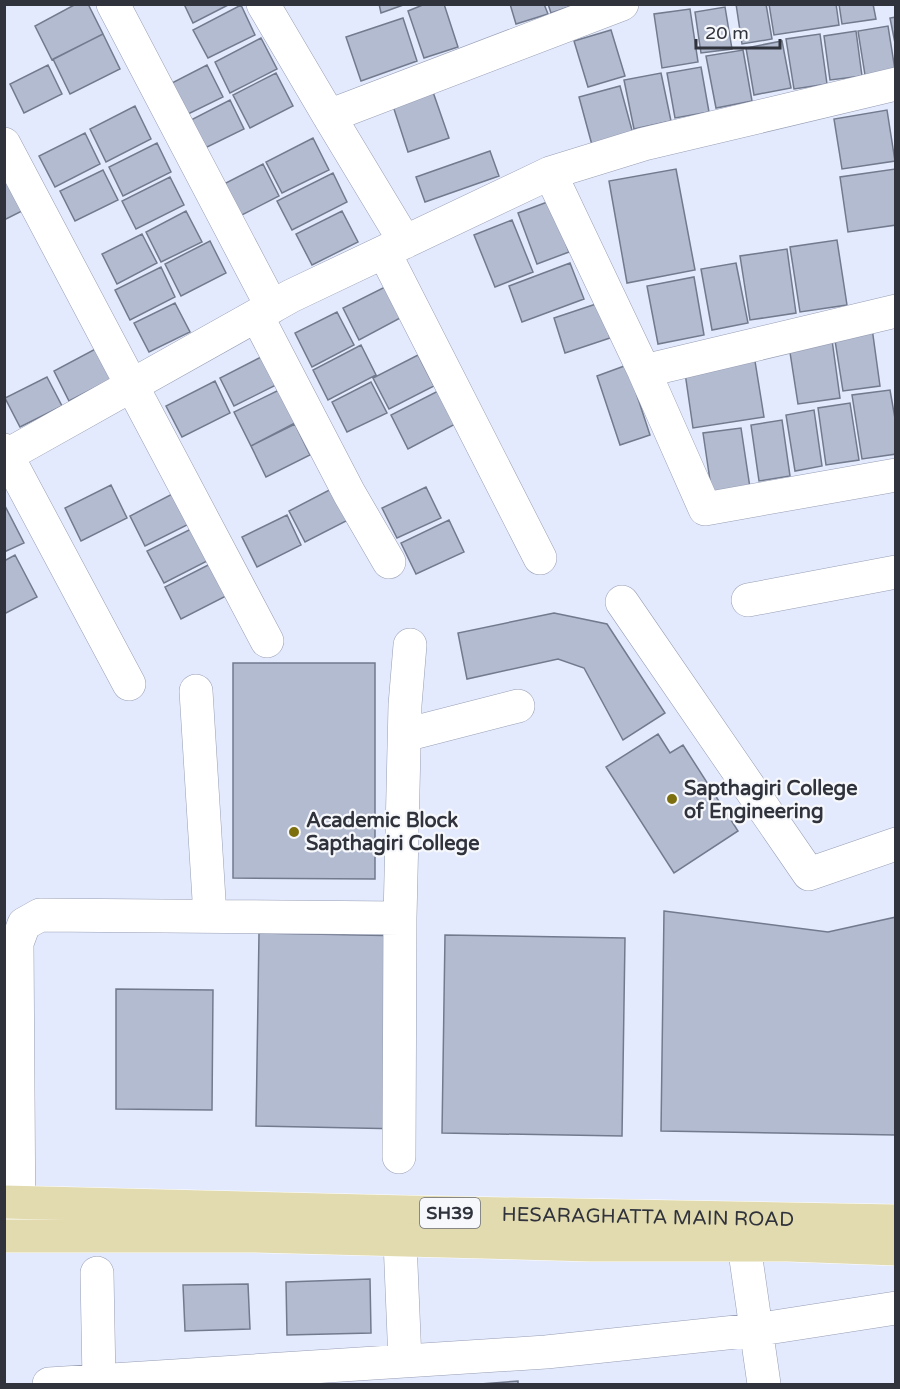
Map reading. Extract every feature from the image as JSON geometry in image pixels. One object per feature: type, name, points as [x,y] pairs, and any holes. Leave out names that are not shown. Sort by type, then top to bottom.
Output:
[{"type":"main road","name":"HESARAGHATTA MAIN ROAD","points":[[11,1202],[896,1221]]},
{"type":"main road","name":"HESARAGHATTA MAIN ROAD","points":[[12,1236],[254,1236],[590,1245],[744,1245],[896,1249]]},
{"type":"street","points":[[113,4],[264,312],[349,493],[388,562]]},
{"type":"street","points":[[263,4],[329,116],[394,247],[540,558]]},
{"type":"street","points":[[329,116],[622,4]]},
{"type":"street","points":[[129,684],[5,454],[132,386],[291,296],[550,173],[644,144],[896,84]]},
{"type":"street","points":[[4,144],[267,641]]},
{"type":"street","points":[[550,173],[644,371],[705,509],[896,475]]},
{"type":"street","points":[[644,371],[896,311]]},
{"type":"street","points":[[748,600],[896,572]]},
{"type":"street","points":[[622,603],[808,874],[896,844]]},
{"type":"street","points":[[399,1156],[400,918],[410,645]]},
{"type":"street","points":[[196,691],[210,916]]},
{"type":"street","points":[[405,735],[518,706]]},
{"type":"street","points":[[12,1236],[17,943],[24,924],[40,915],[400,918]]},
{"type":"street","points":[[400,1240],[405,1361]]},
{"type":"street","points":[[744,1245],[764,1384]]},
{"type":"street","points":[[97,1273],[99,1381]]},
{"type":"street","points":[[49,1384],[546,1352],[755,1330],[896,1308]]},
{"type":"building","points":[[76,4],[88,4],[103,34],[52,60],[35,26]]},
{"type":"building","points":[[184,4],[230,4],[193,23]]},
{"type":"building","points":[[379,4],[406,4],[381,13]]},
{"type":"building","points":[[425,4],[444,4],[458,47],[424,58],[408,11]]},
{"type":"building","points":[[510,4],[544,4],[548,14],[516,24]]},
{"type":"building","points":[[548,4],[578,4],[551,13]]},
{"type":"building","points":[[736,4],[766,4],[772,39],[742,44]]},
{"type":"building","points":[[769,4],[836,4],[839,25],[774,35]]},
{"type":"building","points":[[839,4],[873,4],[876,19],[842,24]]},
{"type":"building","points":[[241,5],[255,35],[208,58],[193,30]]},
{"type":"building","points":[[725,7],[732,49],[701,53],[695,12]]},
{"type":"building","points":[[690,9],[698,62],[662,68],[654,14]]},
{"type":"building","points":[[896,17],[896,48],[890,18]]},
{"type":"building","points":[[403,18],[417,61],[361,81],[346,37]]},
{"type":"building","points":[[888,26],[895,70],[865,75],[858,31]]},
{"type":"building","points":[[611,30],[625,76],[588,87],[574,41]]},
{"type":"building","points":[[856,31],[862,76],[830,80],[824,36]]},
{"type":"building","points":[[103,34],[120,69],[70,94],[53,59]]},
{"type":"building","points":[[820,34],[827,84],[794,89],[786,39]]},
{"type":"building","points":[[261,38],[277,69],[230,93],[215,62]]},
{"type":"building","points":[[782,41],[791,88],[754,95],[746,48]]},
{"type":"building","points":[[743,50],[752,101],[716,108],[706,56]]},
{"type":"building","points":[[48,65],[62,94],[24,113],[10,84]]},
{"type":"building","points":[[207,65],[223,97],[184,116],[168,85]]},
{"type":"building","points":[[701,67],[709,112],[675,118],[667,73]]},
{"type":"building","points":[[276,73],[293,106],[250,128],[233,95]]},
{"type":"building","points":[[661,73],[671,121],[634,129],[624,80]]},
{"type":"building","points":[[620,86],[633,134],[592,145],[579,97]]},
{"type":"building","points":[[433,92],[449,138],[408,152],[393,106]]},
{"type":"building","points":[[230,100],[244,129],[201,150],[187,122]]},
{"type":"building","points":[[135,106],[151,139],[106,162],[90,129]]},
{"type":"building","points":[[887,110],[895,161],[842,169],[834,119]]},
{"type":"building","points":[[85,133],[100,164],[55,187],[39,156]]},
{"type":"building","points":[[313,138],[329,170],[282,193],[266,162]]},
{"type":"building","points":[[157,143],[171,172],[123,196],[109,167]]},
{"type":"building","points":[[490,151],[499,176],[425,202],[416,177]]},
{"type":"building","points":[[263,164],[279,196],[234,219],[218,187]]},
{"type":"building","points":[[676,169],[695,270],[627,283],[609,181]]},
{"type":"building","points":[[895,169],[896,225],[848,232],[840,177]]},
{"type":"building","points":[[103,170],[118,200],[75,221],[60,191]]},
{"type":"building","points":[[333,173],[347,202],[292,230],[277,201]]},
{"type":"building","points":[[15,177],[30,207],[4,220],[4,183]]},
{"type":"building","points":[[170,177],[184,205],[136,229],[122,201]]},
{"type":"building","points":[[550,201],[569,252],[537,264],[518,213]]},
{"type":"building","points":[[186,211],[202,242],[161,262],[146,232]]},
{"type":"building","points":[[342,211],[358,242],[312,265],[296,234]]},
{"type":"building","points":[[512,220],[533,272],[495,287],[474,235]]},
{"type":"building","points":[[142,234],[157,263],[117,284],[102,254]]},
{"type":"building","points":[[837,240],[847,305],[800,312],[790,247]]},
{"type":"building","points":[[210,241],[226,273],[181,296],[165,264]]},
{"type":"building","points":[[787,249],[796,313],[750,320],[740,256]]},
{"type":"building","points":[[570,263],[584,299],[522,322],[509,286]]},
{"type":"building","points":[[736,263],[748,323],[712,330],[701,269]]},
{"type":"building","points":[[161,267],[175,297],[130,320],[115,290]]},
{"type":"building","points":[[694,277],[704,335],[658,344],[647,286]]},
{"type":"building","points":[[389,285],[404,316],[359,340],[343,308]]},
{"type":"building","points":[[175,303],[190,332],[149,352],[134,323]]},
{"type":"building","points":[[599,303],[610,338],[565,353],[554,318]]},
{"type":"building","points":[[337,312],[354,345],[312,367],[295,333]]},
{"type":"building","points":[[872,328],[880,386],[843,391],[834,334]]},
{"type":"building","points":[[832,340],[840,398],[798,404],[789,346]]},
{"type":"building","points":[[361,345],[376,375],[328,400],[313,370]]},
{"type":"building","points":[[101,346],[116,377],[69,401],[54,371]]},
{"type":"building","points":[[418,355],[434,386],[389,409],[373,378]]},
{"type":"building","points":[[754,355],[764,417],[693,428],[684,366]]},
{"type":"building","points":[[263,356],[278,384],[234,406],[220,378]]},
{"type":"building","points":[[627,365],[650,435],[620,445],[597,376]]},
{"type":"building","points":[[47,377],[62,406],[20,427],[5,398]]},
{"type":"building","points":[[215,381],[230,413],[182,437],[166,406]]},
{"type":"building","points":[[371,382],[387,413],[347,432],[332,402]]},
{"type":"building","points":[[444,388],[461,421],[408,449],[391,415]]},
{"type":"building","points":[[279,390],[295,423],[251,446],[234,412]]},
{"type":"building","points":[[890,390],[896,424],[896,454],[862,459],[852,395]]},
{"type":"building","points":[[850,403],[859,460],[826,465],[818,408]]},
{"type":"building","points":[[814,410],[822,466],[795,471],[786,415]]},
{"type":"building","points":[[782,420],[790,476],[759,481],[751,425]]},
{"type":"building","points":[[295,424],[310,455],[266,477],[251,446]]},
{"type":"building","points":[[741,428],[750,488],[712,494],[703,433]]},
{"type":"building","points":[[111,485],[127,518],[81,541],[65,508]]},
{"type":"building","points":[[337,486],[352,518],[305,542],[289,511]]},
{"type":"building","points":[[426,487],[441,518],[397,538],[382,508]]},
{"type":"building","points":[[180,490],[195,521],[145,546],[130,516]]},
{"type":"building","points":[[4,504],[24,543],[4,552]]},
{"type":"building","points":[[287,515],[301,545],[257,567],[242,537]]},
{"type":"building","points":[[449,520],[464,552],[416,574],[401,543]]},
{"type":"building","points":[[197,526],[213,558],[164,583],[147,551]]},
{"type":"building","points":[[15,555],[37,597],[4,614],[4,561]]},
{"type":"building","points":[[214,562],[230,594],[181,619],[165,587]]},
{"type":"building","points":[[554,613],[607,624],[665,713],[623,740],[584,668],[558,659],[467,679],[458,633]]},
{"type":"building","points":[[233,663],[375,663],[375,879],[233,878]]},
{"type":"building","name":"Sapthagiri College of Engineering","points":[[658,734],[670,753],[683,745],[738,831],[674,873],[606,767]]},
{"type":"building","points":[[664,911],[828,932],[896,917],[896,1135],[661,1131]]},
{"type":"building","points":[[259,933],[408,936],[405,1129],[256,1126]]},
{"type":"building","points":[[445,935],[625,938],[622,1136],[442,1133]]},
{"type":"building","points":[[116,989],[213,990],[212,1110],[116,1109]]},
{"type":"building","points":[[370,1279],[371,1333],[287,1335],[286,1282]]},
{"type":"building","points":[[248,1284],[250,1329],[185,1331],[183,1285]]},
{"type":"building","points":[[518,1381],[518,1384],[480,1384]]},
{"type":"place","name":"Sapthagiri College of Engineering","points":[[672,799]]},
{"type":"place","name":"Academic Block Sapthagiri College","points":[[294,832]]}]
